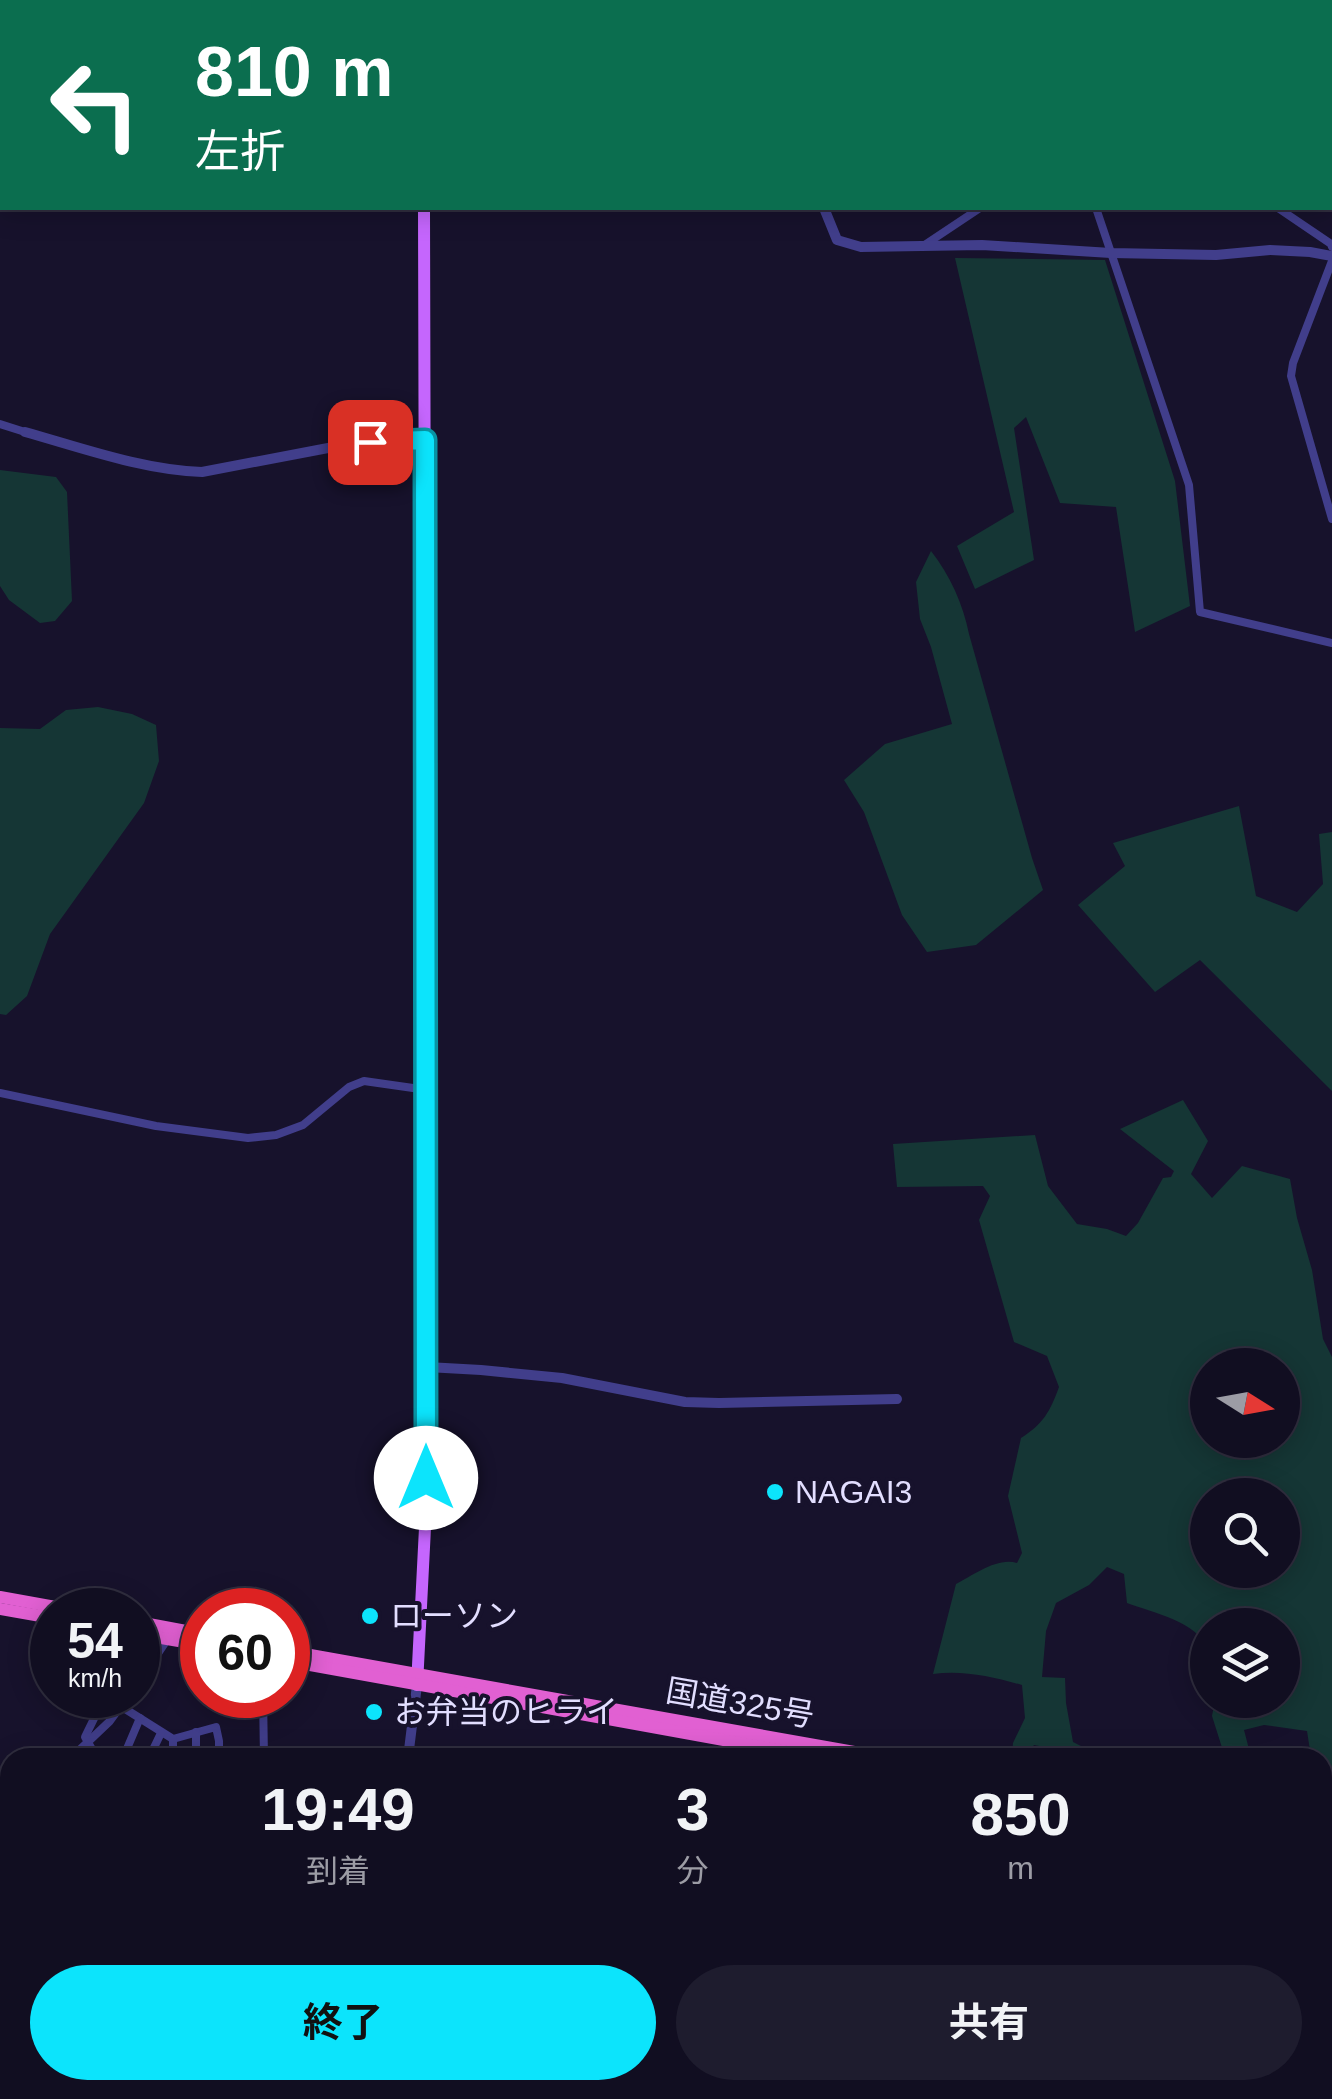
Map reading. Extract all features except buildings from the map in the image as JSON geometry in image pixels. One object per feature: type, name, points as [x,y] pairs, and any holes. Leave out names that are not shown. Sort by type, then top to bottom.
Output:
[{"type":"highway","points":[[0,1597],[30,1602]]},
{"type":"highway","points":[[0,1609],[30,1614]]},
{"type":"highway","points":[[160,1630],[180,1638]]},
{"type":"highway","points":[[160,1634],[180,1634]]},
{"type":"highway","name":"国道325号","points":[[310,1656],[418,1680],[786,1748]]},
{"type":"highway","name":"国道325号","points":[[310,1664],[418,1680]]},
{"type":"main road","points":[[418,1680],[426,1508],[424,210]]},
{"type":"street","points":[[825,210],[837,240],[861,247],[982,245],[1216,255],[1270,250],[1310,252],[1332,258],[1291,376],[1332,519]]},
{"type":"street","points":[[922,246],[977,210]]},
{"type":"street","points":[[1097,210],[1190,485],[1200,612],[1332,643]]},
{"type":"street","points":[[1281,210],[1332,247]]},
{"type":"street","points":[[0,424],[183,472],[202,472],[349,444],[425,440]]},
{"type":"street","points":[[0,1093],[156,1126],[248,1138],[276,1135],[303,1125],[349,1087],[364,1081],[426,1090]]},
{"type":"street","points":[[426,1367],[562,1378],[686,1402],[897,1398]]},
{"type":"street","points":[[160,1649],[170,1634]]},
{"type":"street","points":[[409,1748],[418,1680]]},
{"type":"street","points":[[92,1748],[85,1738],[94,1718]]},
{"type":"street","points":[[82,1748],[112,1718]]},
{"type":"street","points":[[127,1748],[140,1718],[174,1740],[216,1727],[220,1748]]},
{"type":"street","points":[[263,1718],[264,1748]]},
{"type":"street","points":[[196,1732],[196,1748]]},
{"type":"street","points":[[154,1748],[161,1733]]},
{"type":"street","points":[[174,1740],[174,1748]]},
{"type":"green space","points":[[955,258],[1105,260],[1175,481],[1190,606],[1135,632],[1116,507],[1060,503],[1026,417],[1014,428],[1034,560],[975,589],[957,546],[1014,512]]},
{"type":"green space","points":[[0,470],[56,477],[67,492],[72,601],[55,621],[40,623],[9,600],[0,586]]},
{"type":"green space","points":[[931,551],[950,580],[963,612],[1043,890],[976,945],[927,952],[902,915],[864,812],[844,780],[885,744],[952,724],[920,619],[916,582]]},
{"type":"green space","points":[[98,707],[132,714],[156,725],[159,761],[144,803],[50,934],[27,996],[6,1015],[0,1014],[0,728],[40,729],[66,710]]},
{"type":"green space","points":[[1239,806],[1256,896],[1297,912],[1323,884],[1319,834],[1332,832],[1332,1091],[1200,960],[1155,992],[1078,905],[1125,866],[1113,843]]},
{"type":"green space","points":[[1183,1100],[1208,1141],[1191,1174],[1212,1198],[1242,1166],[1290,1179],[1312,1270],[1323,1339],[1332,1357],[1332,1748],[1310,1748],[1307,1731],[1264,1725],[1244,1730],[1249,1748],[1222,1748],[1213,1718],[1300,1718],[1300,1608],[1190,1608],[1190,1629],[1127,1603],[1124,1574],[1107,1567],[1089,1585],[1056,1603],[1046,1631],[1042,1677],[1065,1678],[1073,1742],[1081,1748],[1013,1748],[1025,1718],[1022,1685],[967,1674],[933,1674],[956,1584],[994,1565],[1017,1563],[1022,1553],[1008,1496],[1021,1438],[1045,1417],[1059,1387],[1047,1356],[1014,1342],[979,1220],[990,1196],[983,1186],[897,1187],[893,1144],[1035,1135],[1048,1186],[1077,1224],[1126,1236],[1138,1223],[1163,1178],[1171,1177],[1174,1171],[1120,1129]]},
{"type":"place","name":"NAGAI3","points":[[775,1492]]},
{"type":"place","name":"ローソン","points":[[370,1616]]},
{"type":"place","name":"お弁当のヒライ","points":[[374,1712]]},
{"type":"route","points":[[370,442],[425,440],[426,1478]]}]
